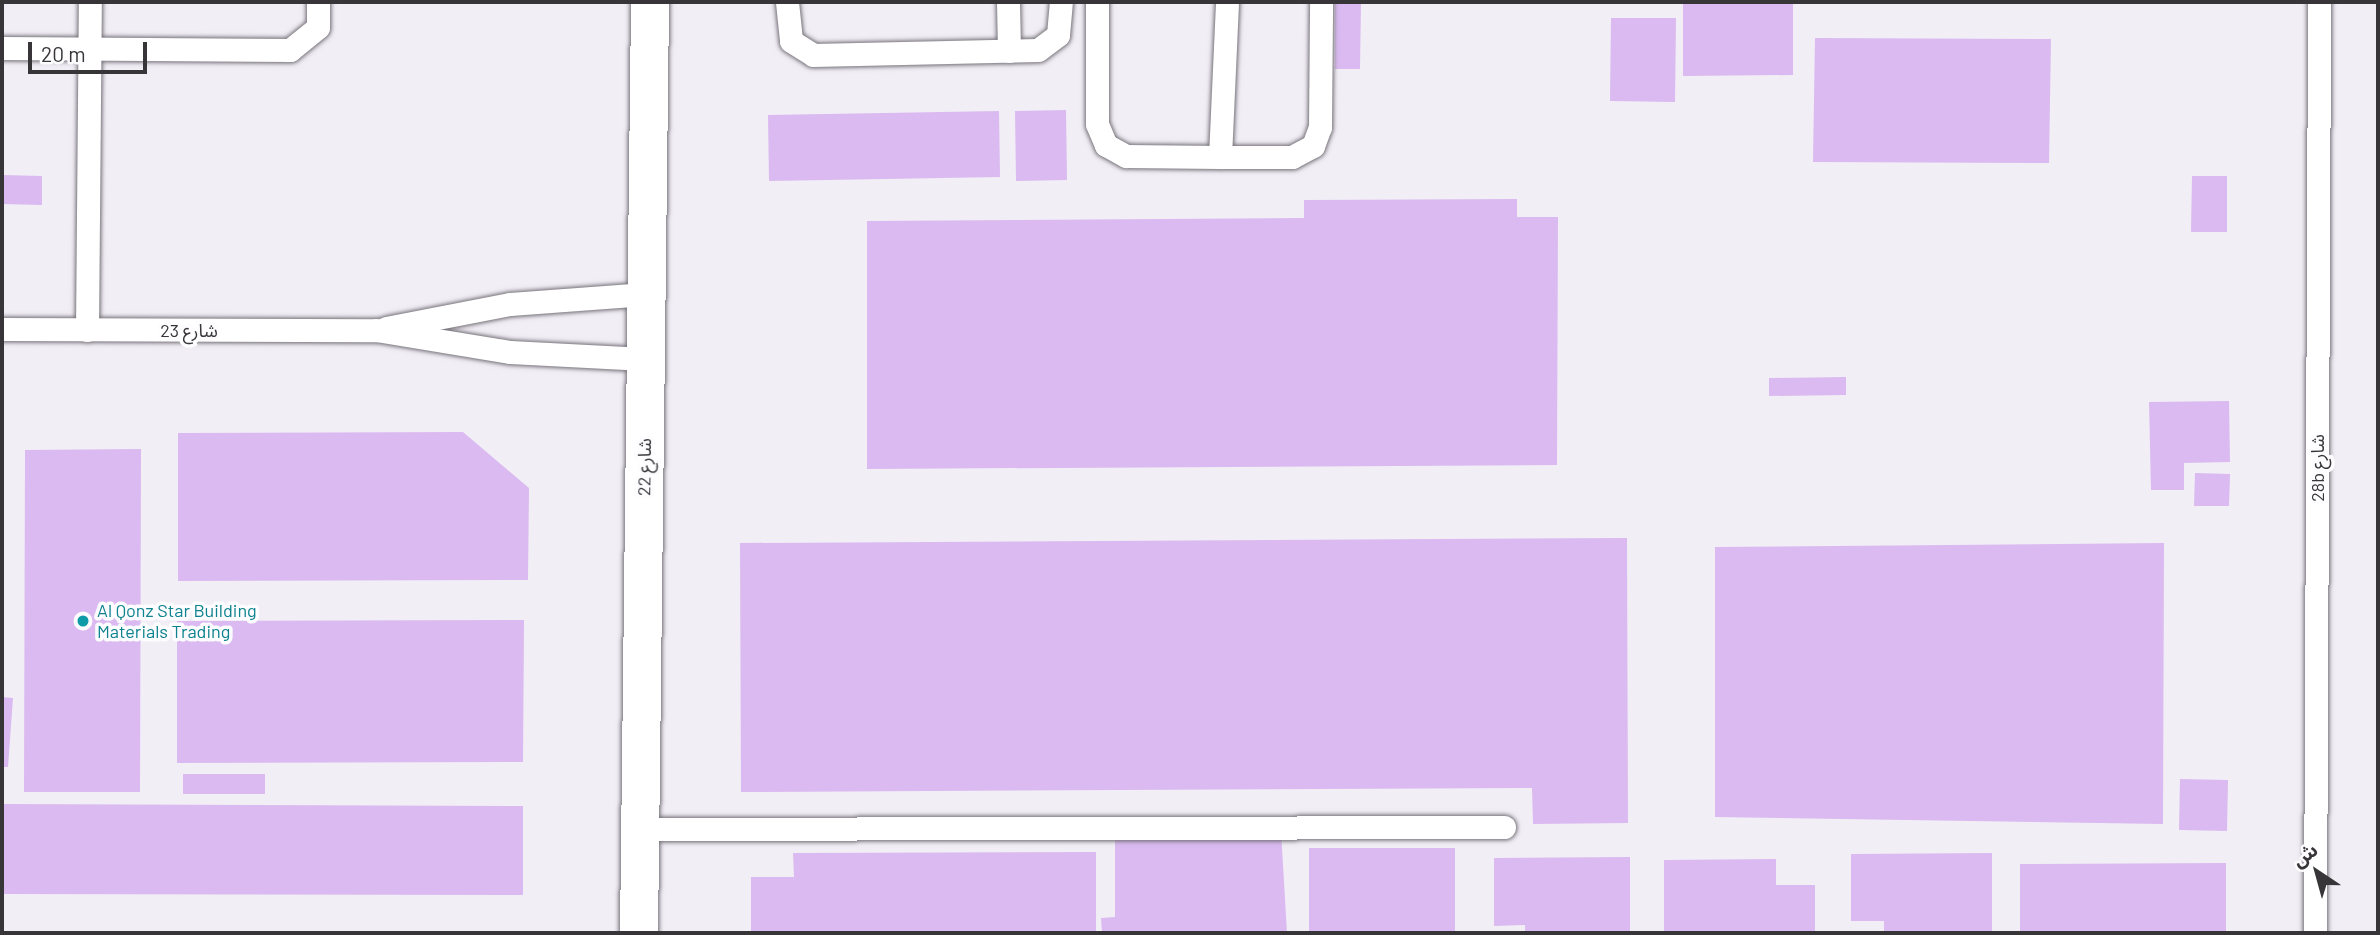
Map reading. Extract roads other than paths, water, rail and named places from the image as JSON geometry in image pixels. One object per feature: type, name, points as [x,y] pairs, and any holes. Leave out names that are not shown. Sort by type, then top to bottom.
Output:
[{"type":"street","name":"شارع 22","points":[[639,933],[650,2]]},
{"type":"lane","points":[[87,330],[90,2]]},
{"type":"lane","points":[[2,48],[290,50],[317,27],[318,2]]},
{"type":"lane","points":[[787,2],[791,41],[804,53],[1038,50],[1053,42],[1060,27],[1061,2]]},
{"type":"lane","points":[[1008,2],[1009,51]]},
{"type":"lane","points":[[1097,2],[1097,124],[1106,145],[1126,156],[1220,157],[1292,157],[1313,146],[1320,127],[1321,2]]},
{"type":"lane","points":[[1220,157],[1227,2]]},
{"type":"lane","name":"28b شارع","points":[[2315,933],[2319,2]]},
{"type":"lane","name":"شارع 23","points":[[376,330],[510,304],[646,294]]},
{"type":"lane","name":"شارع 23","points":[[2,329],[376,330],[510,352],[645,359]]},
{"type":"lane","points":[[640,829],[1503,827]]},
{"type":"place","name":"Al Qonz Star Building Materials Trading","points":[[83,621]]}]
